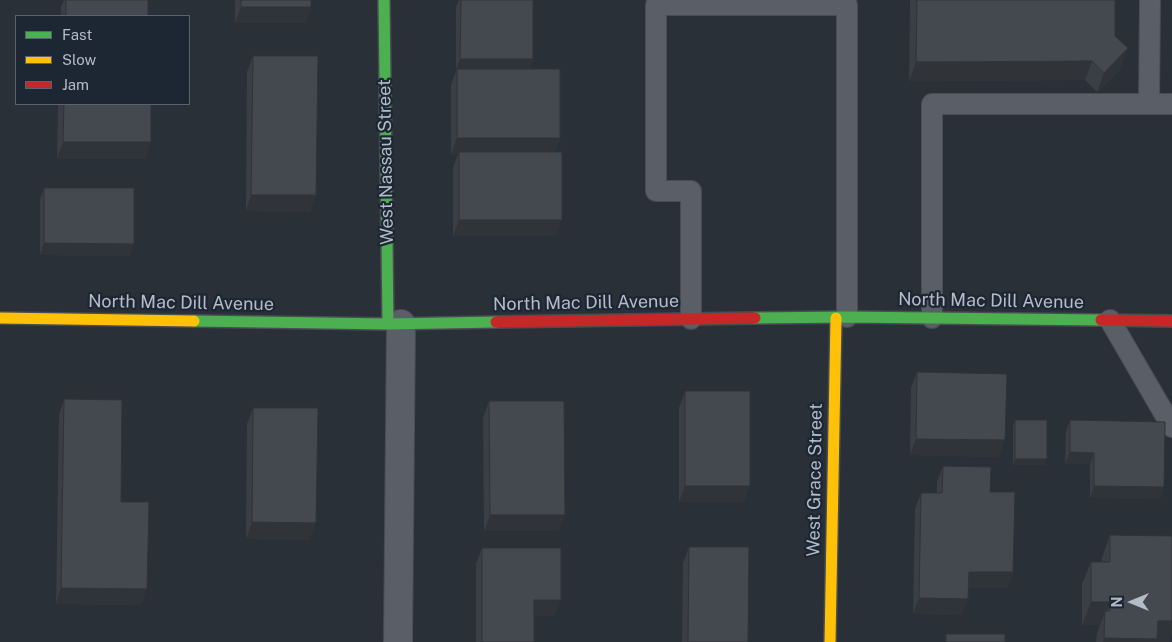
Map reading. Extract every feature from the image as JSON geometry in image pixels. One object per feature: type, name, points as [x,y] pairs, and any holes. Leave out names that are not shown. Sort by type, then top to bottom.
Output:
[{"type":"street","name":"West Nassau Street","points":[[384,0],[395,324],[398,642]]},
{"type":"street","name":"North Mac Dill Avenue","points":[[0,318],[395,324],[842,318],[1172,321]]},
{"type":"street","name":"West Grace Street","points":[[830,642],[842,318]]},
{"type":"lane","points":[[1149,104],[1150,0]]},
{"type":"lane","points":[[691,319],[691,191],[656,191],[656,5],[847,5],[842,318]]},
{"type":"lane","points":[[932,318],[932,104],[1172,104]]},
{"type":"lane","points":[[1110,320],[1172,426]]},
{"type":"building","points":[[66,0],[148,0],[148,15],[66,15]]},
{"type":"building","points":[[241,0],[311,0],[311,7],[241,7]]},
{"type":"building","points":[[461,0],[533,0],[533,59],[460,59]]},
{"type":"building","points":[[917,0],[1115,0],[1115,36],[1128,48],[1104,73],[1092,61],[916,62]]},
{"type":"building","points":[[253,56],[318,56],[316,195],[251,195]]},
{"type":"building","points":[[457,69],[560,69],[560,138],[457,138]]},
{"type":"building","points":[[64,105],[151,105],[151,142],[63,142]]},
{"type":"building","points":[[459,152],[562,152],[562,220],[459,220]]},
{"type":"building","points":[[44,188],[134,188],[134,244],[44,243]]},
{"type":"building","points":[[917,372],[1007,374],[1005,440],[916,439]]},
{"type":"building","points":[[685,391],[750,391],[750,486],[685,486]]},
{"type":"building","points":[[64,399],[122,400],[121,502],[149,502],[147,589],[61,588]]},
{"type":"building","points":[[489,401],[564,401],[565,515],[490,515]]},
{"type":"building","points":[[253,408],[318,408],[316,523],[252,522]]},
{"type":"building","points":[[1015,420],[1047,420],[1047,459],[1015,459]]},
{"type":"building","points":[[1070,420],[1165,422],[1164,487],[1094,486],[1094,453],[1070,452]]},
{"type":"building","points":[[943,466],[991,467],[990,492],[1015,492],[1013,572],[969,572],[968,599],[919,598],[921,493],[942,493]]},
{"type":"building","points":[[1110,535],[1172,536],[1172,621],[1158,621],[1157,639],[1104,638],[1105,611],[1110,611],[1110,602],[1091,602],[1091,562],[1110,562]]},
{"type":"building","points":[[689,547],[749,547],[748,642],[688,642]]},
{"type":"building","points":[[482,548],[561,548],[561,600],[534,600],[534,642],[482,642]]},
{"type":"building","points":[[946,634],[1005,634],[1005,642],[946,642]]},
{"type":"traffic: fast","points":[[384,0],[388,324]]},
{"type":"traffic: fast","points":[[755,318],[847,317],[1101,320]]},
{"type":"traffic: fast","points":[[194,321],[388,324],[496,322]]},
{"type":"traffic: slow","points":[[0,318],[194,321]]},
{"type":"traffic: slow","points":[[830,642],[836,318]]},
{"type":"traffic: jam","points":[[496,322],[755,318]]},
{"type":"traffic: jam","points":[[1101,320],[1172,321]]}]
